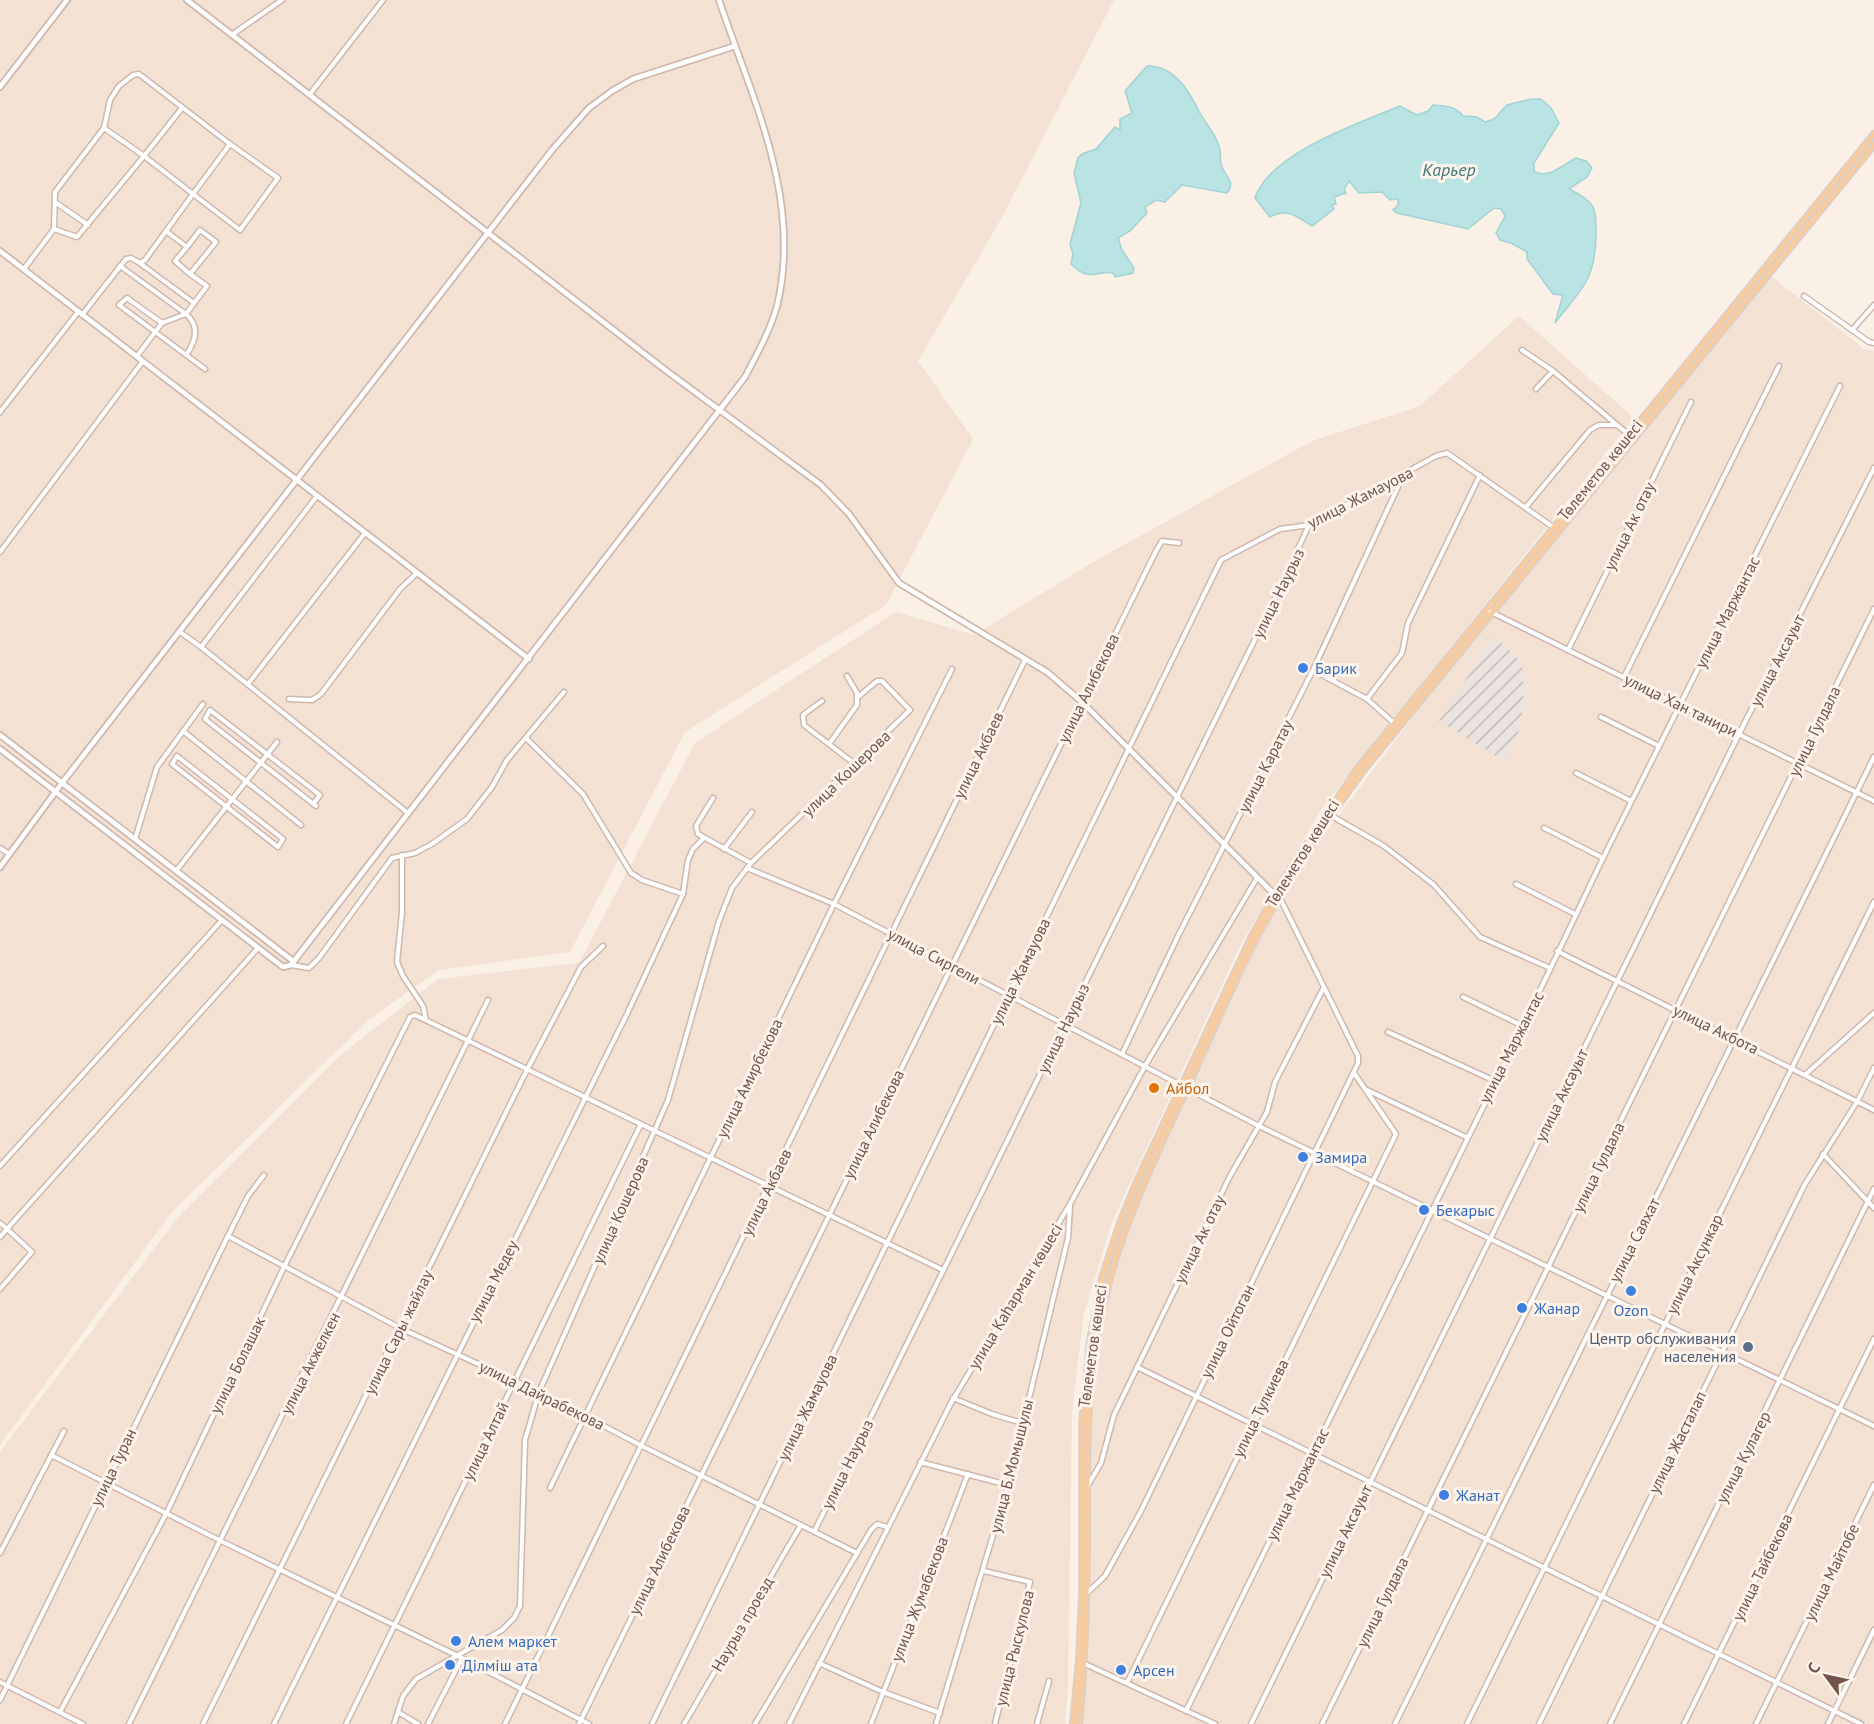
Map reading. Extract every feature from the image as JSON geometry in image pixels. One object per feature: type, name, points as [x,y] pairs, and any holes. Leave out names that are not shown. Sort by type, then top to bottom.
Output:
[{"type":"main road","name":"Төлеметов көшесі","points":[[1329,814],[1490,612],[1553,527],[1874,134]]},
{"type":"main road","name":"Төлеметов көшесі","points":[[1079,1724],[1085,1664],[1087,1593],[1082,1425],[1087,1366],[1102,1278],[1126,1206],[1276,895],[1329,814],[1394,723],[1635,439],[1874,145]]},
{"type":"main road","name":"Төлеметов көшесі","points":[[1073,1724],[1079,1661],[1084,1488]]},
{"type":"street","points":[[0,87],[67,0]]},
{"type":"street","points":[[187,0],[719,410],[821,485],[849,514],[899,583],[1047,672],[1081,701],[1129,752],[1276,895],[1323,988]]},
{"type":"street","points":[[233,34],[282,0]]},
{"type":"street","points":[[310,94],[383,0]]},
{"type":"street","points":[[0,749],[283,967],[292,963],[745,377],[765,337],[777,306],[784,264],[785,232],[782,196],[773,160],[719,0]]},
{"type":"street","points":[[0,867],[62,783],[552,150],[589,108],[633,80],[735,46]]},
{"type":"street","points":[[24,269],[54,229],[55,192],[104,128],[110,99],[119,86],[133,75],[139,74],[278,178],[240,230],[104,128]]},
{"type":"street","points":[[54,229],[77,237],[182,107]]},
{"type":"street","points":[[140,263],[231,144]]},
{"type":"street","points":[[54,201],[88,225]]},
{"type":"street","points":[[137,356],[162,322],[186,314],[207,285],[190,274],[175,261],[200,230],[216,242],[190,274]]},
{"type":"street","points":[[166,231],[187,247]]},
{"type":"street","points":[[0,251],[529,659]]},
{"type":"street","points":[[0,412],[129,257],[194,303]]},
{"type":"street","points":[[120,266],[194,321],[196,327],[192,347],[186,355]]},
{"type":"street","points":[[1804,296],[1874,343]]},
{"type":"street","points":[[162,322],[128,298],[123,299],[120,308],[205,369]]},
{"type":"street","points":[[1852,330],[1874,305]]},
{"type":"street","points":[[1522,350],[1553,371],[1635,439]]},
{"type":"street","points":[[0,552],[143,361]]},
{"type":"street","points":[[1624,677],[1779,366]]},
{"type":"street","points":[[1536,389],[1553,371]]},
{"type":"street","name":"улица Маржантас","points":[[1186,1711],[1575,914],[1840,386]]},
{"type":"street","name":"улица Ак отау","points":[[1568,650],[1691,402]]},
{"type":"street","points":[[1526,507],[1590,430],[1599,425],[1618,425]]},
{"type":"street","name":"улица Жамауова","points":[[652,1724],[1221,560],[1280,529],[1310,525],[1436,456],[1447,453],[1553,527]]},
{"type":"street","name":"улица Аксауыт","points":[[1251,1724],[1739,734],[1874,468]]},
{"type":"street","points":[[1367,699],[1400,656],[1408,623],[1480,475]]},
{"type":"street","name":"улица Каратау","points":[[1122,1054],[1313,670],[1403,476]]},
{"type":"street","points":[[201,647],[317,496]]},
{"type":"street","name":"улица Наурыз","points":[[814,1532],[1310,525]]},
{"type":"street","points":[[248,684],[365,533]]},
{"type":"street","name":"улица Алибекова","points":[[580,1722],[951,964],[1162,541],[1179,543]]},
{"type":"street","points":[[289,699],[312,700],[321,694],[400,589],[417,573]]},
{"type":"street","name":"улица Гулдала","points":[[1322,1724],[1874,609]]},
{"type":"street","name":"улица Хан танири","points":[[1490,612],[1874,801]]},
{"type":"street","points":[[180,632],[408,813]]},
{"type":"street","name":"улица Акбаев","points":[[506,1724],[1025,660]]},
{"type":"street","name":"улица Амирбекова","points":[[550,1488],[834,904],[952,669]]},
{"type":"street","points":[[1313,670],[1367,699],[1394,723]]},
{"type":"street","points":[[829,744],[857,705],[858,698],[847,676]]},
{"type":"street","name":"улица Кошерова","points":[[394,1724],[403,1696],[416,1679],[502,1630],[514,1618],[520,1606],[525,1440],[539,1392],[668,1100],[719,921],[732,888],[751,863],[909,712],[909,708],[882,681],[878,681],[858,698]]},
{"type":"street","points":[[0,735],[292,963],[309,968],[319,958],[392,858],[432,844],[467,819],[492,787],[507,760],[564,692]]},
{"type":"street","points":[[822,701],[803,715],[804,724],[855,764]]},
{"type":"street","points":[[135,839],[157,767],[203,704]]},
{"type":"street","points":[[210,710],[267,754],[320,795],[314,805],[205,719],[210,710]]},
{"type":"street","points":[[1601,717],[1659,746]]},
{"type":"street","points":[[183,731],[302,825]]},
{"type":"street","points":[[526,738],[583,794],[631,873],[642,880],[683,894]]},
{"type":"street","points":[[176,871],[276,742]]},
{"type":"street","points":[[179,756],[233,798],[283,839],[278,847],[172,763],[179,756]]},
{"type":"street","name":"улица Саяхат","points":[[1395,1724],[1874,757]]},
{"type":"street","points":[[1576,772],[1631,802]]},
{"type":"street","points":[[48,785],[49,800]]},
{"type":"street","points":[[49,800],[63,797]]},
{"type":"street","points":[[713,798],[696,826],[698,834],[751,863]]},
{"type":"street","points":[[724,849],[752,812]]},
{"type":"street","points":[[1329,814],[1384,846],[1434,885],[1480,937],[1550,968]]},
{"type":"street","points":[[1544,828],[1603,858]]},
{"type":"street","name":"улица Медеу","points":[[274,1724],[585,1098],[683,894],[688,860],[693,849],[704,838]]},
{"type":"street","points":[[0,848],[9,854]]},
{"type":"street","points":[[402,855],[402,912],[397,962],[403,976],[423,1006],[426,1020],[640,1126],[710,1157],[943,1270]]},
{"type":"street","name":"улица Сиргели","points":[[747,868],[834,904],[1257,1125],[1874,1426]]},
{"type":"street","name":"улица Каһарман көшесі","points":[[789,1724],[953,1398],[1070,1204],[1145,1066],[1257,878]]},
{"type":"street","points":[[1516,884],[1575,914]]},
{"type":"street","name":"улица Аксункар","points":[[1467,1724],[1874,902]]},
{"type":"street","points":[[0,1166],[222,920]]},
{"type":"street","name":"улица Сары жайлау","points":[[203,1724],[527,1070],[581,967],[603,946]]},
{"type":"street","points":[[0,1237],[258,948]]},
{"type":"street","name":"улица Акбота","points":[[1557,951],[1874,1110]]},
{"type":"street","name":"улица Ак отау","points":[[1084,1488],[1101,1463],[1114,1414],[1257,1125],[1267,1112],[1275,1082],[1323,988]]},
{"type":"street","name":"улица Ойтоган","points":[[1087,1593],[1105,1576],[1114,1562],[1358,1063],[1358,1056],[1323,988]]},
{"type":"street","points":[[1463,997],[1522,1026]]},
{"type":"street","name":"улица Акжелкен","points":[[129,1724],[343,1297],[488,1000]]},
{"type":"street","points":[[1806,1074],[1874,1013]]},
{"type":"street","name":"улица Болашак","points":[[60,1712],[166,1514],[284,1267],[410,1017],[415,1015],[426,1020]]},
{"type":"street","points":[[1389,1032],[1495,1082]]},
{"type":"street","name":"улица Жасталап","points":[[1539,1724],[1805,1184],[1857,1102],[1874,1068]]},
{"type":"street","points":[[1354,1073],[1366,1089],[1466,1137]]},
{"type":"street","name":"улица Тулкиева","points":[[1127,1683],[1371,1180],[1396,1134],[1366,1089]]},
{"type":"street","name":"улица Алтай","points":[[346,1724],[640,1126]]},
{"type":"street","points":[[1822,1154],[1874,1208]]},
{"type":"street","name":"улица Туран","points":[[0,1700],[248,1196],[264,1175]]},
{"type":"street","name":"улица Кулагер","points":[[1610,1724],[1874,1189]]},
{"type":"street","name":"улица Б.Момышулы","points":[[936,1724],[984,1571],[1008,1485],[1068,1238],[1070,1204]]},
{"type":"street","points":[[0,1223],[32,1252],[0,1288]]},
{"type":"street","name":"улица Дайрабекова","points":[[228,1236],[400,1328],[539,1392],[857,1553]]},
{"type":"street","name":"улица Тайбекова","points":[[1684,1724],[1874,1339]]},
{"type":"street","points":[[1137,1367],[1861,1724]]},
{"type":"street","points":[[953,1398],[1022,1423]]},
{"type":"street","points":[[0,1553],[64,1431]]},
{"type":"street","points":[[51,1455],[166,1514],[338,1596],[462,1658],[580,1722],[589,1724]]},
{"type":"street","points":[[920,1462],[1008,1485]]},
{"type":"street","name":"улица Жумабекова","points":[[871,1724],[968,1474]]},
{"type":"street","name":"улица Майтобе","points":[[1756,1724],[1874,1485]]},
{"type":"street","points":[[755,1724],[857,1553],[877,1524],[887,1527]]},
{"type":"street","name":"Наурыз проезд","points":[[684,1724],[801,1525]]},
{"type":"street","name":"улица Рыскулова","points":[[984,1571],[1030,1582],[995,1724]]},
{"type":"street","points":[[1828,1724],[1874,1630]]},
{"type":"street","points":[[428,1724],[462,1658]]},
{"type":"street","points":[[819,1663],[883,1692],[940,1713]]},
{"type":"street","points":[[1085,1664],[1215,1724]]},
{"type":"street","points":[[1037,1724],[1049,1681]]},
{"type":"street","points":[[0,1682],[83,1724]]},
{"type":"street","points":[[398,1712],[418,1724]]},
{"type":"shaded area","points":[[0,0],[1114,0],[1001,219],[918,361],[973,439],[886,605],[685,732],[570,952],[439,970],[368,1020],[173,1211],[0,1445]]},
{"type":"shaded area","points":[[1771,276],[1864,349],[1874,351],[1874,1724],[1077,1724],[1085,1378],[1122,1227],[1285,886],[1433,691]]},
{"type":"shaded area","points":[[1519,316],[1634,418],[1323,807],[1241,944],[1112,1222],[1084,1313],[1072,1412],[1068,1683],[1065,1724],[0,1724],[0,1452],[178,1217],[338,1057],[438,979],[579,963],[695,743],[896,612],[974,635],[1095,561],[1312,441],[1420,406]]},
{"type":"shaded area","points":[[1494,636],[1522,663],[1524,703],[1518,734],[1504,761],[1439,721]]},
{"type":"water","points":[[1147,66],[1165,70],[1186,88],[1217,141],[1221,164],[1230,182],[1230,189],[1227,193],[1182,185],[1165,202],[1156,200],[1145,207],[1147,213],[1130,231],[1118,238],[1122,250],[1134,268],[1133,273],[1115,277],[1113,273],[1083,273],[1071,264],[1073,254],[1070,244],[1081,203],[1074,173],[1078,158],[1096,149],[1115,127],[1120,130],[1120,119],[1132,113],[1125,91]]},
{"type":"water","name":"Карьер","points":[[1541,99],[1551,108],[1559,123],[1534,163],[1534,171],[1549,173],[1576,158],[1586,161],[1592,168],[1587,177],[1569,189],[1585,198],[1593,206],[1595,212],[1596,236],[1593,264],[1585,284],[1555,323],[1563,295],[1553,294],[1527,259],[1527,252],[1500,240],[1496,233],[1505,216],[1501,209],[1494,208],[1468,229],[1397,213],[1393,210],[1398,205],[1398,199],[1390,200],[1382,192],[1359,193],[1349,181],[1344,189],[1346,193],[1334,197],[1336,204],[1332,205],[1334,209],[1312,226],[1287,213],[1270,217],[1255,198],[1264,182],[1278,167],[1296,154],[1339,131],[1400,106],[1417,115],[1428,111],[1433,105],[1446,106],[1454,108],[1463,116],[1477,117],[1485,122],[1494,119],[1507,105]]},
{"type":"place","name":"Барик","points":[[1303,668]]},
{"type":"place","name":"Айбол","points":[[1154,1088]]},
{"type":"place","name":"Замира","points":[[1303,1157]]},
{"type":"place","name":"Бекарыс","points":[[1424,1210]]},
{"type":"place","name":"Ozon","points":[[1631,1291]]},
{"type":"place","name":"Жанар","points":[[1522,1308]]},
{"type":"place","name":"Центр обслуживания населения","points":[[1748,1347]]},
{"type":"place","name":"Жанат","points":[[1444,1495]]},
{"type":"place","name":"Алем маркет","points":[[456,1641]]},
{"type":"place","name":"Ділміш ата","points":[[450,1665]]},
{"type":"place","name":"Арсен","points":[[1121,1670]]}]
